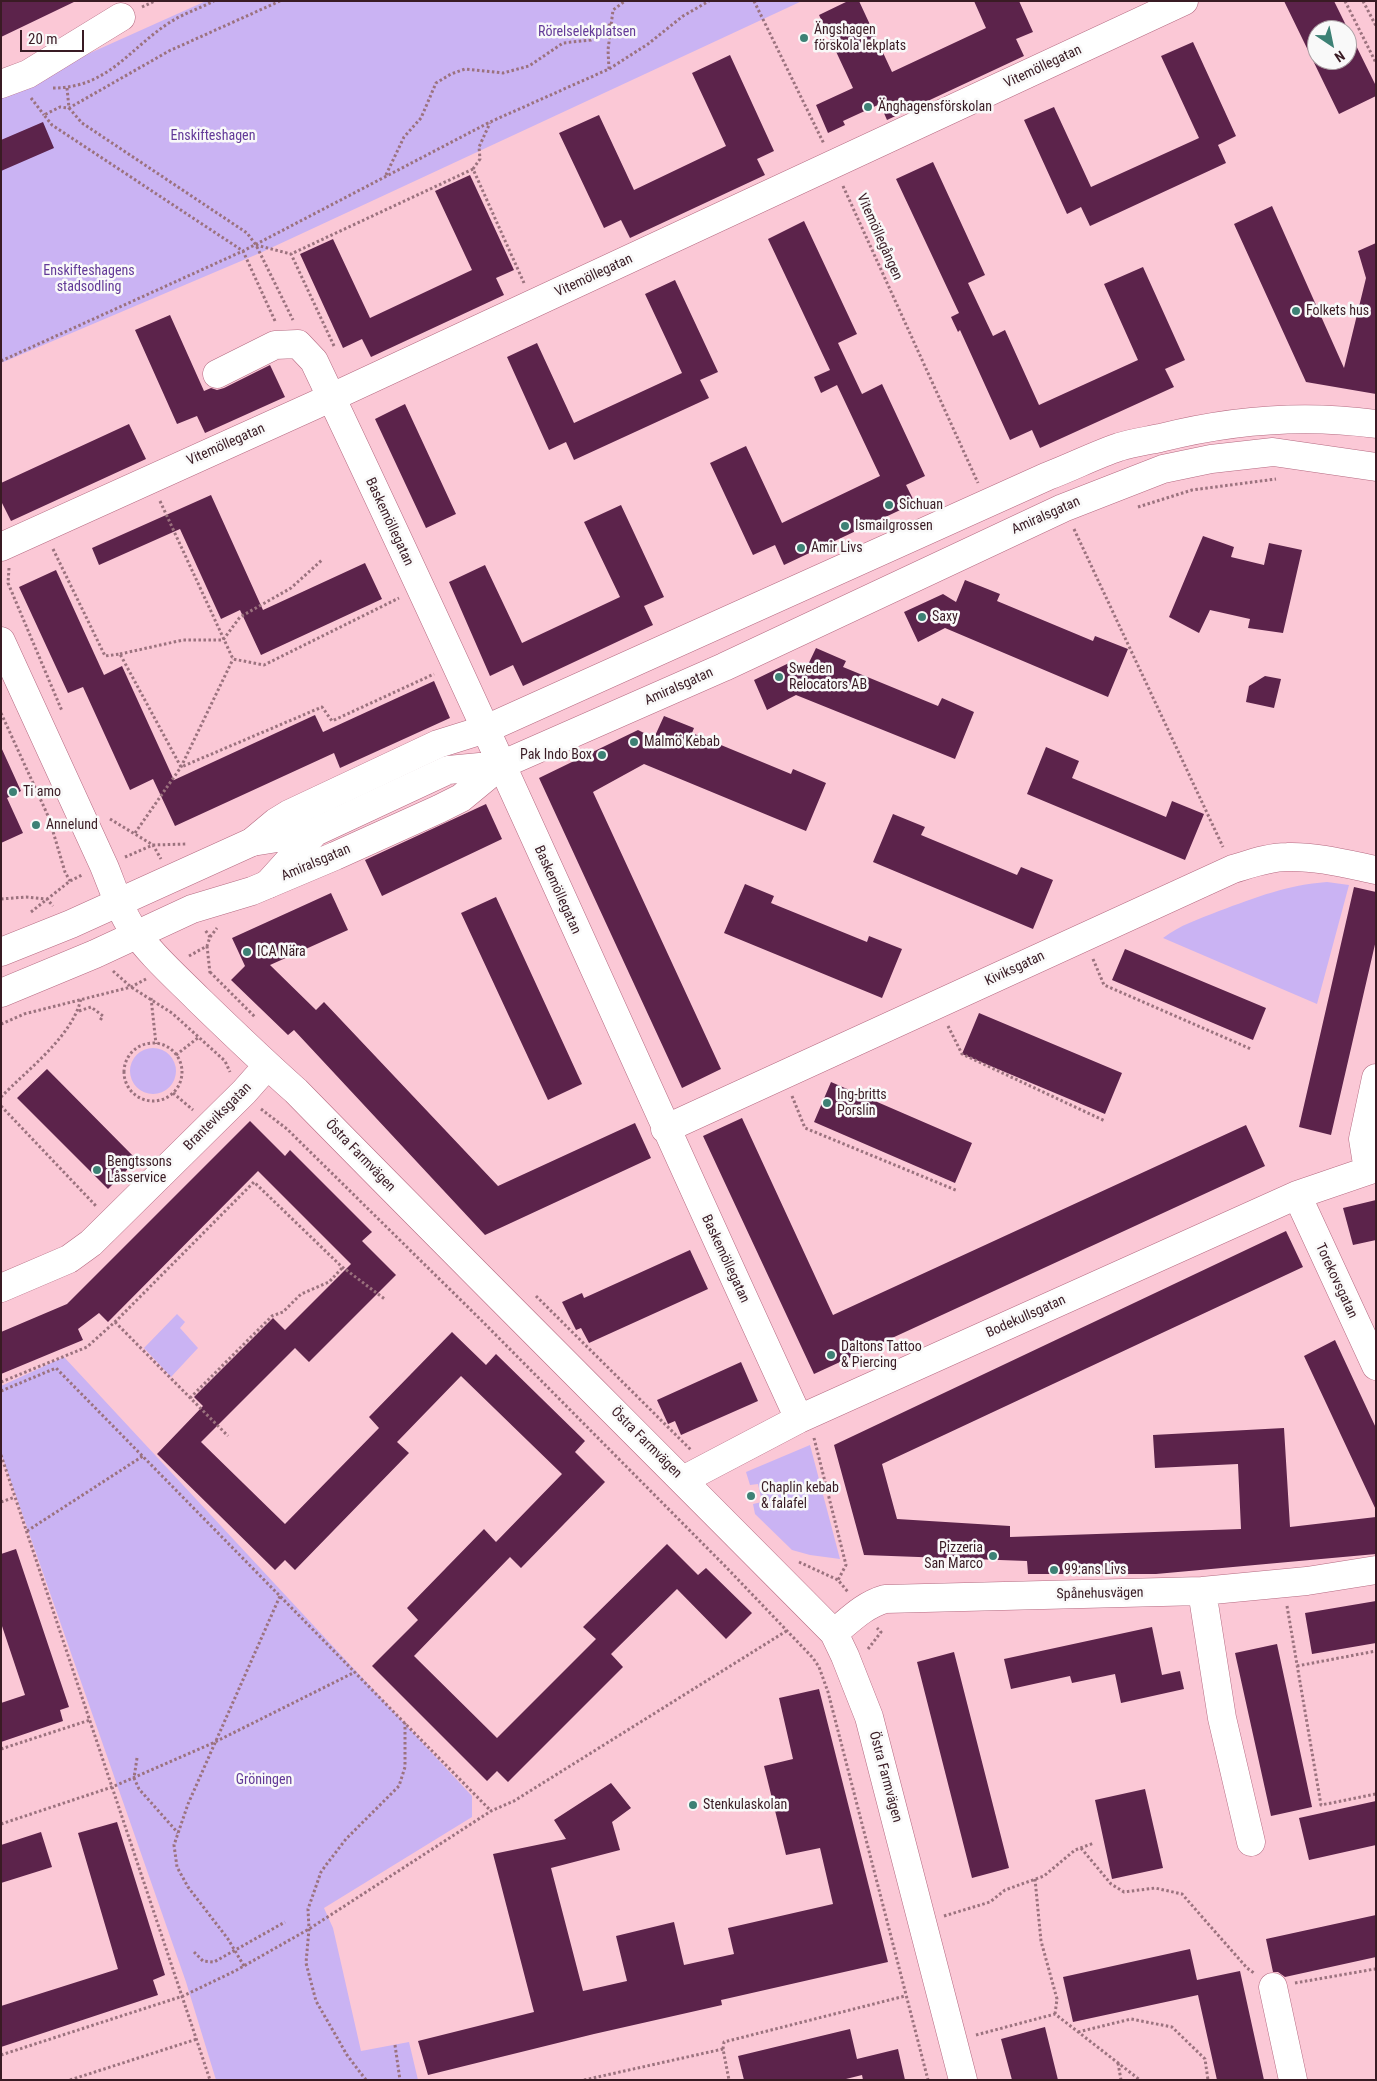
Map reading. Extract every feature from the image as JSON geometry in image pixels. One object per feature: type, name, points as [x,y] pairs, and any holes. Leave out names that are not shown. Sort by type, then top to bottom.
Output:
[{"type":"street","name":"Vitemöllegatan","points":[[5,557],[332,398],[1184,1]]},
{"type":"street","points":[[1,84],[28,74],[121,17]]},
{"type":"street","points":[[217,374],[291,335],[298,344],[326,356]]},
{"type":"street","name":"Baskemöllegatan","points":[[326,356],[332,398],[486,729],[665,1129],[804,1418]]},
{"type":"street","name":"Amiralsgatan","points":[[1,994],[129,920],[252,842],[276,822],[290,814],[438,744],[486,729],[1048,476],[1119,447],[1183,432],[1241,422],[1292,418],[1376,424]]},
{"type":"street","name":"Amiralsgatan","points":[[1,952],[129,920],[192,909],[268,884],[335,856],[456,800],[501,765],[724,667],[1073,520],[1163,469],[1211,459],[1273,452],[1376,468]]},
{"type":"street","name":"Östra Farmvägen","points":[[1,641],[129,920],[177,978],[267,1066],[296,1091],[469,1268],[834,1633],[846,1656],[869,1716],[963,2080]]},
{"type":"street","points":[[448,770],[486,729]]},
{"type":"street","points":[[252,842],[315,832],[448,770],[501,765]]},
{"type":"street","points":[[268,884],[315,832]]},
{"type":"street","name":"Kiviksgatan","points":[[665,1129],[1233,869],[1288,856],[1376,870]]},
{"type":"street","name":"Branteviksgatan","points":[[1,1288],[69,1259],[91,1243],[244,1092],[267,1066]]},
{"type":"street","points":[[1372,1169],[1363,1139],[1376,1078]]},
{"type":"street","name":"Bodekullsgatan","points":[[683,1480],[804,1418],[1297,1195],[1372,1169]]},
{"type":"street","name":"Torekovsgatan","points":[[1297,1195],[1376,1366]]},
{"type":"street","name":"Spånehusvägen","points":[[834,1633],[872,1603],[885,1599],[1202,1591],[1283,1583],[1376,1570]]},
{"type":"street","points":[[1202,1591],[1222,1718],[1251,1842]]},
{"type":"street","points":[[1273,1987],[1293,2080]]},
{"type":"path","points":[[50,88],[67,88],[92,81],[119,64],[172,21],[214,1]]},
{"type":"path","points":[[44,115],[60,107],[69,108],[169,51],[280,1]]},
{"type":"path","points":[[609,69],[608,50],[613,10],[625,1]]},
{"type":"path","points":[[1,361],[243,251],[490,122],[609,69],[648,44],[683,16],[709,1]]},
{"type":"path","name":"Vitemöllegången","points":[[754,1],[834,164],[978,484]]},
{"type":"path","points":[[1345,1],[1376,63]]},
{"type":"path","points":[[1363,1],[1376,26]]},
{"type":"path","points":[[386,176],[404,137],[421,118],[436,83],[465,69],[502,73],[530,66],[563,43],[591,40],[605,31],[611,23]]},
{"type":"path","points":[[67,88],[69,108],[82,123],[247,233],[256,244],[291,335]]},
{"type":"path","points":[[30,97],[52,125],[243,251],[291,335]]},
{"type":"path","points":[[256,244],[291,254],[473,169],[480,159],[479,147],[490,122]]},
{"type":"path","points":[[473,169],[533,304]]},
{"type":"path","points":[[291,254],[326,356]]},
{"type":"path","points":[[1137,507],[1192,490],[1275,479],[1284,480]]},
{"type":"path","points":[[156,494],[233,659]]},
{"type":"path","points":[[1073,520],[1233,869]]},
{"type":"path","points":[[49,541],[105,656],[183,640],[223,640]]},
{"type":"path","points":[[5,557],[8,583],[65,718]]},
{"type":"path","points":[[223,640],[240,617],[291,588],[322,560]]},
{"type":"path","points":[[233,659],[264,664],[420,587]]},
{"type":"path","points":[[120,654],[181,767]]},
{"type":"path","points":[[135,833],[181,767],[233,659]]},
{"type":"path","points":[[181,767],[322,707],[332,721],[439,672]]},
{"type":"path","points":[[1,713],[49,818],[65,872],[70,881],[47,899],[26,897],[1,899]]},
{"type":"path","points":[[107,817],[153,845],[196,843]]},
{"type":"path","points":[[1084,937],[1104,985],[1251,1050]]},
{"type":"path","points":[[207,946],[210,972]]},
{"type":"path","points":[[1,1024],[24,1014],[81,998],[131,987],[172,1013],[225,1061],[234,1082],[263,1111],[287,1128],[488,1327],[806,1649],[818,1667],[828,1692],[928,2080]]},
{"type":"path","points":[[1,1097],[59,1038],[79,1012],[81,998]]},
{"type":"path","points":[[151,998],[156,1044]]},
{"type":"path","points":[[938,1004],[962,1054],[1105,1121]]},
{"type":"path","points":[[79,1012],[92,1007],[103,1016],[100,1022]]},
{"type":"path","points":[[176,1055],[198,1037]]},
{"type":"path","points":[[147,1044],[156,1044],[170,1049],[176,1055],[182,1070],[178,1086],[173,1093],[158,1101],[140,1098],[128,1086],[125,1069],[132,1053],[147,1044]]},
{"type":"path","points":[[783,1075],[806,1128],[958,1191]]},
{"type":"path","points":[[1,1106],[112,1223]]},
{"type":"path","points":[[315,1156],[319,1152]]},
{"type":"path","points":[[1,1382],[88,1346],[254,1182],[342,1267],[386,1300]]},
{"type":"path","points":[[190,1398],[272,1316],[283,1312],[301,1294],[329,1282],[342,1267]]},
{"type":"path","points":[[114,1322],[228,1436]]},
{"type":"path","points":[[1,1391],[56,1368],[491,1810]]},
{"type":"path","points":[[804,1418],[846,1565],[838,1580]]},
{"type":"path","points":[[1,1455],[210,2080]]},
{"type":"path","points":[[27,1531],[143,1456]]},
{"type":"path","points":[[1,1502],[15,1497]]},
{"type":"path","points":[[1283,1583],[1321,1805],[1376,1794]]},
{"type":"path","points":[[244,1966],[212,1917],[188,1887],[177,1867],[174,1845],[188,1804],[280,1596]]},
{"type":"path","points":[[1,2055],[183,1996],[244,1966],[309,1929],[491,1810],[521,1796],[788,1630]]},
{"type":"path","points":[[1297,1666],[1376,1651]]},
{"type":"path","points":[[1,1824],[134,1778],[215,1742],[355,1672]]},
{"type":"path","points":[[1,1749],[90,1720]]},
{"type":"path","points":[[366,2080],[347,2055],[316,2002],[306,1963],[309,1929],[308,1909],[321,1872],[346,1839],[399,1786],[405,1767],[405,1723]]},
{"type":"path","points":[[137,1758],[134,1778],[139,1789],[178,1834]]},
{"type":"path","points":[[937,1918],[990,1902],[1005,1890],[1044,1876],[1075,1850],[1094,1842]]},
{"type":"path","points":[[1081,1848],[1111,1884],[1124,1892],[1155,1888],[1182,1894],[1247,1968],[1273,1987],[1375,1969],[1376,1972]]},
{"type":"path","points":[[1035,1879],[1041,1941],[1057,1999],[1055,2014]]},
{"type":"path","points":[[194,1952],[203,1961],[214,1962],[285,1922]]},
{"type":"path","points":[[729,2080],[723,2049],[724,2042],[905,1996]]},
{"type":"path","points":[[1055,2014],[1140,2080]]},
{"type":"path","points":[[968,2037],[1055,2014]]},
{"type":"path","points":[[1078,2032],[1131,2019],[1172,2027],[1204,2060],[1208,2080]]},
{"type":"path","points":[[70,2080],[196,2039]]},
{"type":"path","points":[[395,2044],[400,2080]]},
{"type":"path","points":[[584,2080],[723,2049]]},
{"type":"path","points":[[1118,2062],[1121,2080]]},
{"type":"path","points":[[89,2073],[91,2080]]},
{"type":"green space","name":"Enskifteshagen","points":[[206,1],[802,1],[260,253],[1,363],[1,93]]},
{"type":"green space","points":[[1327,882],[1349,885],[1317,1004],[1163,938],[1176,929],[1259,896],[1299,886]]},
{"type":"green space","points":[[149,1048],[157,1048],[166,1052],[172,1058],[176,1071],[172,1084],[166,1090],[157,1094],[149,1094],[140,1090],[134,1084],[130,1075],[130,1067],[134,1058],[140,1052]]},
{"type":"green space","points":[[177,1314],[185,1322],[180,1328],[198,1348],[171,1377],[144,1348]]},
{"type":"green space","name":"Gröningen","points":[[64,1357],[472,1796],[472,1817],[324,1908],[333,1928],[361,2051],[409,2042],[418,2080],[216,2080],[186,1982],[1,1453],[1,1386]]},
{"type":"green space","points":[[810,1445],[840,1559],[810,1555],[792,1550],[755,1514],[753,1504],[762,1502],[758,1484],[750,1485],[746,1472]]},
{"type":"building","points":[[1,1],[76,1],[1,37]]},
{"type":"building","points":[[848,1],[859,1],[892,72],[986,28],[974,1],[1019,1],[1033,32],[1016,39],[1024,56],[887,120],[880,104],[843,121],[845,125],[828,133],[816,105],[853,88],[819,15]]},
{"type":"building","points":[[1284,1],[1334,1],[1343,20],[1307,20],[1307,48]]},
{"type":"building","points":[[1193,42],[1236,136],[1218,145],[1226,163],[1090,226],[1081,207],[1067,214],[1024,120],[1054,107],[1091,187],[1199,138],[1161,56]]},
{"type":"building","points":[[1357,48],[1376,86],[1376,96],[1339,114],[1318,70],[1357,70]]},
{"type":"building","points":[[730,55],[774,151],[757,159],[765,175],[630,238],[621,220],[604,228],[559,133],[599,115],[634,190],[726,146],[692,73]]},
{"type":"building","points":[[43,122],[54,148],[1,171],[1,140]]},
{"type":"building","points":[[933,162],[985,275],[968,283],[993,336],[1005,330],[1039,405],[1138,360],[1104,284],[1143,267],[1185,360],[1165,369],[1174,387],[1040,448],[1032,430],[1010,440],[960,330],[958,332],[951,317],[959,313],[896,179]]},
{"type":"building","points":[[470,175],[514,270],[496,278],[504,295],[371,357],[362,339],[343,348],[300,254],[333,239],[370,318],[472,270],[435,191]]},
{"type":"building","name":"Folkets hus","points":[[1272,206],[1344,368],[1366,278],[1358,251],[1376,243],[1376,394],[1306,382],[1234,224]]},
{"type":"building","points":[[804,221],[857,334],[838,343],[862,394],[882,384],[925,476],[906,485],[915,503],[784,565],[775,545],[753,555],[710,463],[746,446],[782,523],[880,476],[837,385],[821,393],[814,377],[830,370],[768,239]]},
{"type":"building","points":[[675,280],[718,372],[700,380],[709,398],[574,460],[566,442],[549,450],[507,357],[537,343],[574,423],[682,373],[645,294]]},
{"type":"building","points":[[170,315],[204,391],[211,388],[217,390],[224,388],[270,365],[285,397],[205,433],[197,416],[177,424],[135,330]]},
{"type":"building","points":[[405,404],[456,514],[426,528],[375,419]]},
{"type":"building","points":[[129,424],[146,459],[11,521],[1,501],[1,483]]},
{"type":"building","points":[[211,495],[263,610],[365,563],[382,599],[261,655],[240,610],[221,619],[180,529],[99,565],[92,548]]},
{"type":"building","points":[[621,505],[664,597],[644,606],[653,625],[523,686],[513,665],[490,676],[449,582],[485,565],[522,643],[620,597],[584,522]]},
{"type":"building","points":[[1203,536],[1234,547],[1231,557],[1264,565],[1269,543],[1302,550],[1283,633],[1248,628],[1250,619],[1210,610],[1199,633],[1169,617]]},
{"type":"building","points":[[56,570],[104,675],[122,666],[174,780],[315,715],[323,732],[434,681],[450,718],[340,768],[334,753],[175,826],[153,779],[130,790],[83,687],[68,693],[19,587]]},
{"type":"building","points":[[965,580],[1000,594],[997,601],[1093,641],[1095,636],[1128,649],[1108,697],[945,628],[918,642],[904,612],[943,594],[956,602]]},
{"type":"building","points":[[816,648],[846,661],[843,667],[938,706],[942,698],[974,712],[955,759],[796,695],[767,710],[754,680],[791,662],[806,669]]},
{"type":"building","points":[[1265,676],[1281,679],[1274,708],[1246,702],[1249,686]]},
{"type":"building","points":[[664,716],[694,728],[692,733],[791,774],[793,769],[826,783],[806,831],[644,764],[593,792],[721,1069],[682,1088],[539,778],[638,730],[654,738]]},
{"type":"building","points":[[1,747],[21,791],[7,798],[23,833],[1,843]]},
{"type":"building","points":[[1046,747],[1079,761],[1072,778],[1166,817],[1172,801],[1204,814],[1185,860],[1027,794]]},
{"type":"building","points":[[486,804],[502,839],[382,896],[365,860]]},
{"type":"building","points":[[893,814],[925,827],[921,835],[1017,875],[1021,867],[1053,880],[1033,929],[873,862]]},
{"type":"building","points":[[745,884],[774,896],[771,903],[867,942],[869,936],[902,949],[882,998],[724,933]]},
{"type":"building","points":[[1354,887],[1376,892],[1376,940],[1331,1135],[1299,1127]]},
{"type":"building","points":[[331,893],[348,930],[270,965],[316,1010],[324,1002],[498,1186],[635,1123],[651,1158],[485,1235],[294,1030],[288,1035],[231,980],[245,966],[232,938]]},
{"type":"building","points":[[496,897],[582,1084],[548,1100],[461,913]]},
{"type":"building","points":[[1125,949],[1266,1008],[1253,1040],[1112,980]]},
{"type":"building","points":[[979,1013],[1122,1073],[1105,1114],[962,1054]]},
{"type":"building","points":[[47,1069],[137,1160],[108,1189],[17,1098]]},
{"type":"building","points":[[831,1082],[972,1143],[955,1183],[814,1122]]},
{"type":"building","points":[[742,1118],[833,1315],[1246,1125],[1265,1166],[814,1374],[703,1136]]},
{"type":"building","points":[[250,1121],[285,1156],[290,1150],[372,1232],[362,1241],[396,1275],[309,1362],[295,1348],[201,1442],[285,1524],[379,1428],[369,1417],[452,1332],[486,1365],[496,1354],[585,1441],[575,1452],[605,1482],[521,1568],[510,1557],[414,1656],[497,1738],[596,1639],[583,1627],[667,1544],[698,1575],[706,1568],[752,1613],[726,1639],[677,1589],[611,1654],[623,1667],[508,1782],[497,1771],[487,1781],[372,1666],[418,1620],[407,1608],[484,1529],[496,1542],[562,1474],[461,1376],[397,1442],[409,1453],[295,1570],[285,1560],[275,1570],[157,1454],[203,1406],[194,1397],[273,1318],[285,1330],[351,1264],[258,1171],[108,1322],[99,1313],[78,1329],[83,1340],[1,1374],[1,1332],[67,1304]]},
{"type":"building","points":[[1376,1200],[1376,1240],[1353,1245],[1343,1208]]},
{"type":"building","points":[[1286,1231],[1303,1267],[882,1464],[897,1519],[1010,1526],[1010,1537],[1241,1529],[1238,1464],[1155,1468],[1153,1435],[1284,1428],[1290,1527],[1376,1517],[1376,1554],[1156,1574],[1028,1574],[1027,1561],[864,1555],[834,1445]]},
{"type":"building","points":[[690,1250],[708,1289],[589,1343],[581,1328],[576,1330],[562,1302],[582,1293],[584,1298]]},
{"type":"building","points":[[1335,1340],[1376,1428],[1376,1510],[1304,1356]]},
{"type":"building","points":[[741,1362],[758,1401],[681,1435],[675,1421],[668,1424],[657,1400]]},
{"type":"building","points":[[16,1549],[69,1707],[60,1710],[63,1721],[1,1742],[1,1703],[25,1695],[1,1623],[1,1554]]},
{"type":"building","points":[[1376,1601],[1376,1643],[1312,1654],[1305,1613]]},
{"type":"building","points":[[1152,1627],[1162,1675],[1180,1671],[1184,1689],[1121,1703],[1115,1674],[1072,1683],[1070,1676],[1011,1689],[1004,1659]]},
{"type":"building","points":[[1277,1644],[1312,1807],[1271,1816],[1235,1653]]},
{"type":"building","points":[[954,1652],[1009,1868],[972,1878],[917,1662]]},
{"type":"building","points":[[819,1689],[888,1962],[721,2000],[722,2005],[428,2075],[418,2041],[534,2012],[493,1854],[566,1839],[554,1820],[611,1783],[631,1808],[612,1822],[620,1850],[551,1868],[583,1991],[627,1981],[616,1936],[674,1922],[684,1965],[734,1954],[728,1928],[833,1904],[820,1848],[786,1855],[764,1766],[793,1759],[779,1698]]},
{"type":"building","points":[[1145,1789],[1163,1868],[1112,1879],[1095,1800]]},
{"type":"building","points":[[1376,1801],[1376,1845],[1309,1860],[1299,1818]]},
{"type":"building","points":[[117,1822],[165,1975],[153,1980],[158,1995],[1,2047],[1,2006],[118,1969],[78,1833]]},
{"type":"building","points":[[41,1832],[52,1867],[1,1883],[1,1845]]},
{"type":"building","points":[[1376,1915],[1376,1957],[1285,1977],[1278,1972],[1273,1972],[1266,1939]]},
{"type":"building","points":[[1190,1949],[1197,1980],[1240,1971],[1264,2080],[1217,2080],[1198,1995],[1073,2022],[1063,1977]]},
{"type":"building","points":[[1045,2027],[1058,2080],[1012,2080],[1001,2039]]},
{"type":"building","points":[[850,2029],[857,2059],[898,2049],[905,2080],[863,2080],[862,2075],[842,2080],[744,2080],[738,2056]]},
{"type":"place","name":"Ängshagen förskola lekplats","points":[[804,38]]},
{"type":"place","name":"Änghagensförskolan","points":[[868,107]]},
{"type":"place","name":"Folkets hus","points":[[1296,311]]},
{"type":"place","name":"Sichuan","points":[[889,505]]},
{"type":"place","name":"Ismailgrossen","points":[[845,526]]},
{"type":"place","name":"Amir Livs","points":[[801,548]]},
{"type":"place","name":"Saxy","points":[[922,617]]},
{"type":"place","name":"Sweden Relocators AB","points":[[779,677]]},
{"type":"place","name":"Malmö Kebab","points":[[634,742]]},
{"type":"place","name":"Pak Indo Box","points":[[602,755]]},
{"type":"place","name":"Ti amo","points":[[13,792]]},
{"type":"place","name":"Annelund","points":[[36,825]]},
{"type":"place","name":"ICA Nära","points":[[247,952]]},
{"type":"place","name":"Ing-britts Porslin","points":[[827,1103]]},
{"type":"place","name":"Bengtssons Låsservice","points":[[97,1170]]},
{"type":"place","name":"Daltons Tattoo & Piercing","points":[[831,1355]]},
{"type":"place","name":"Chaplin kebab & falafel","points":[[751,1496]]},
{"type":"place","name":"Pizzeria San Marco","points":[[993,1556]]},
{"type":"place","name":"99:ans Livs","points":[[1054,1570]]},
{"type":"place","name":"Stenkulaskolan","points":[[693,1805]]},
{"type":"park label","name":"Rörelselekplatsen","points":[[587,32]]},
{"type":"park label","name":"Enskifteshagens stadsodling","points":[[89,280]]}]
